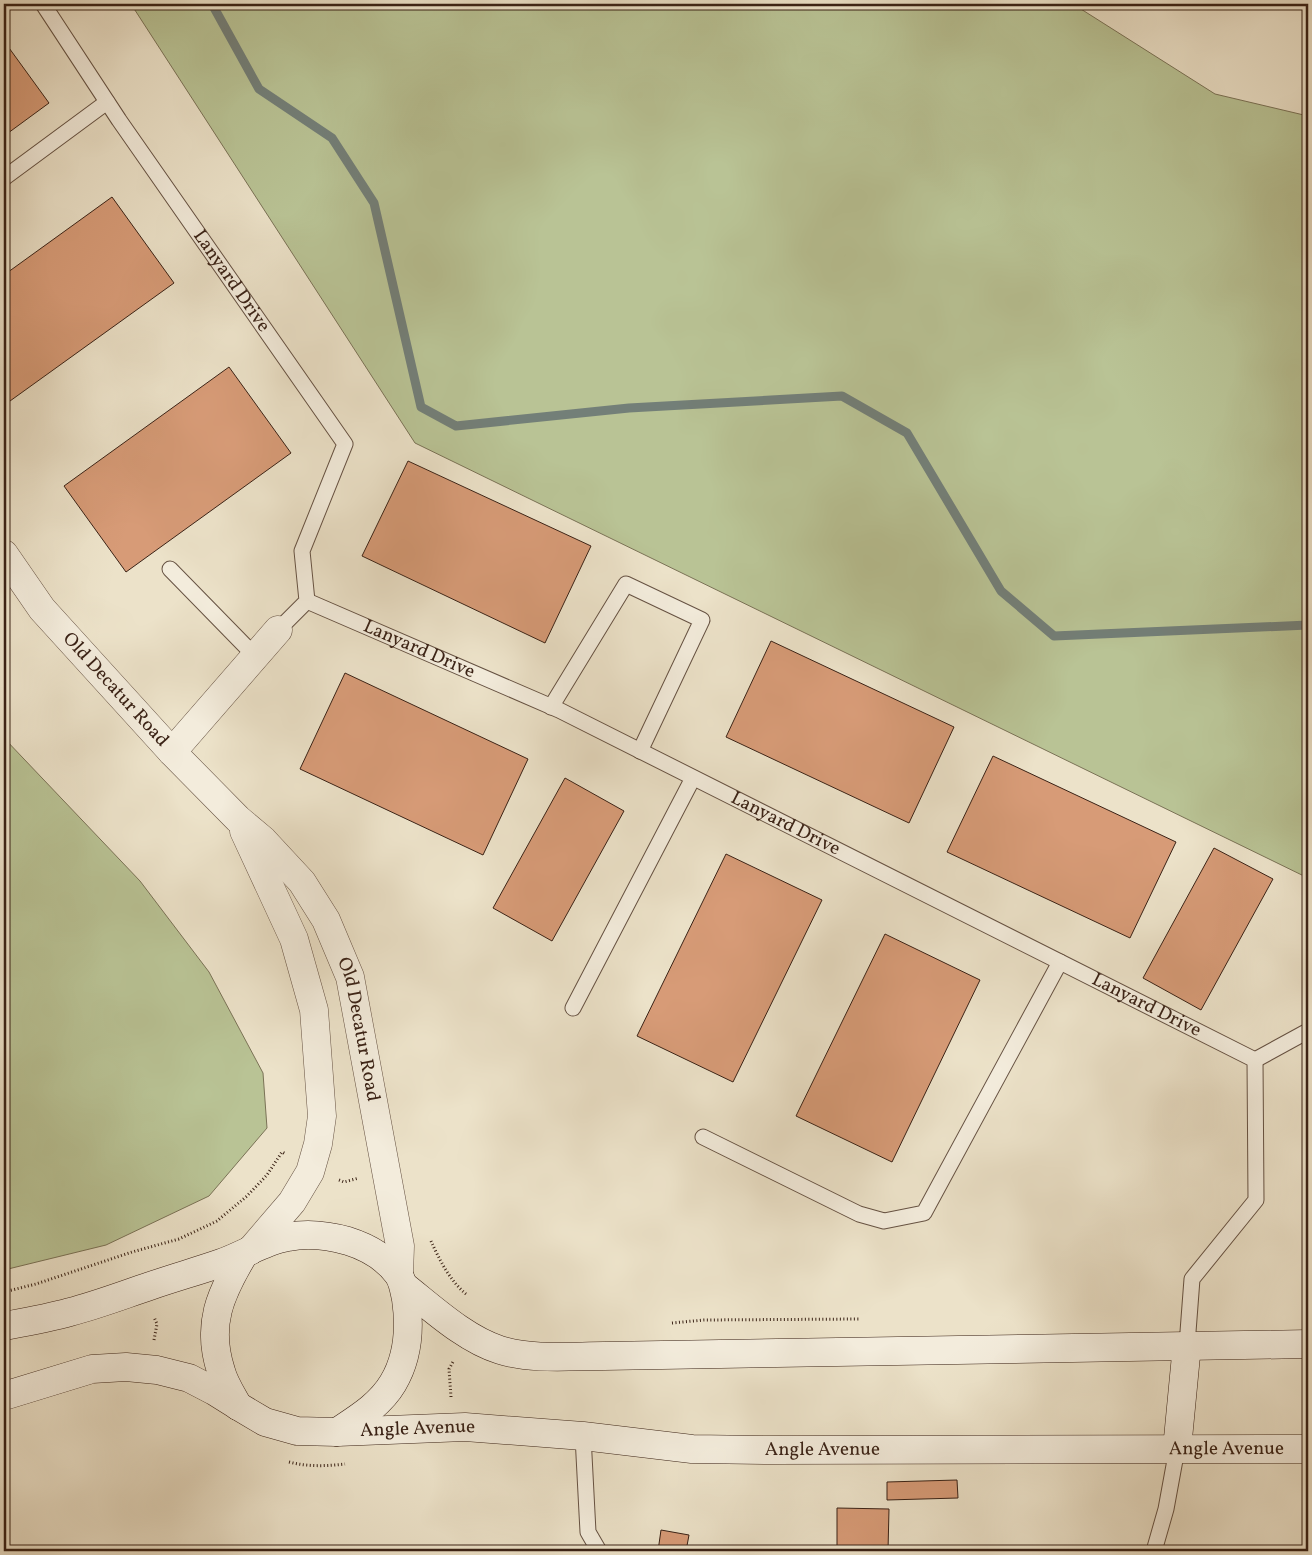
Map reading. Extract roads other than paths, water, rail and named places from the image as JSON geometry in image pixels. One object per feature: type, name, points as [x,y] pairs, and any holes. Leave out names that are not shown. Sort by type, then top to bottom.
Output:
[{"type":"main road","name":"Old Decatur Road","points":[[4,554],[42,609],[172,752],[238,818],[263,840],[302,882],[326,920],[350,977],[400,1246],[402,1280],[408,1315],[402,1365],[392,1384],[378,1402],[337,1432]]},
{"type":"main road","points":[[172,752],[278,630]]},
{"type":"main road","name":"Old Decatur Road","points":[[238,818],[294,939],[314,1010],[322,1116],[318,1144],[310,1172],[292,1202],[247,1253],[228,1281],[217,1308],[214,1339],[221,1372],[238,1406]]},
{"type":"main road","points":[[4,1326],[69,1313],[222,1263],[272,1241],[290,1236],[328,1237],[367,1248],[387,1261],[402,1280],[435,1311],[474,1338],[500,1350],[530,1356],[1308,1344]]},
{"type":"main road","points":[[1177,1449],[1187,1345]]},
{"type":"main road","points":[[4,1396],[92,1369],[126,1367],[157,1370],[189,1378],[214,1390],[238,1406]]},
{"type":"main road","name":"Angle Avenue","points":[[238,1406],[264,1422],[297,1431],[337,1432],[465,1427],[583,1436],[692,1449],[1308,1450]]},
{"type":"lane","name":"Lanyard Drive","points":[[43,4],[107,102],[345,444],[302,552],[307,601],[551,706],[1255,1060]]},
{"type":"lane","points":[[4,178],[107,102]]},
{"type":"lane","points":[[170,569],[255,656]]},
{"type":"lane","points":[[551,706],[626,584],[702,620],[640,750]]},
{"type":"lane","points":[[278,630],[307,601]]},
{"type":"lane","points":[[573,1008],[693,778]]},
{"type":"lane","points":[[703,1137],[859,1214],[884,1221],[924,1213],[1060,962]]},
{"type":"lane","points":[[1187,1345],[1192,1279],[1256,1200],[1255,1060],[1308,1031]]},
{"type":"lane","points":[[583,1436],[588,1532],[599,1551]]},
{"type":"lane","points":[[1154,1551],[1166,1509],[1177,1449]]},
{"type":"waterway","points":[[212,4],[259,89],[332,138],[374,203],[421,407],[456,426],[629,408],[842,396],[907,433],[1001,591],[1054,636],[1308,625]]}]
